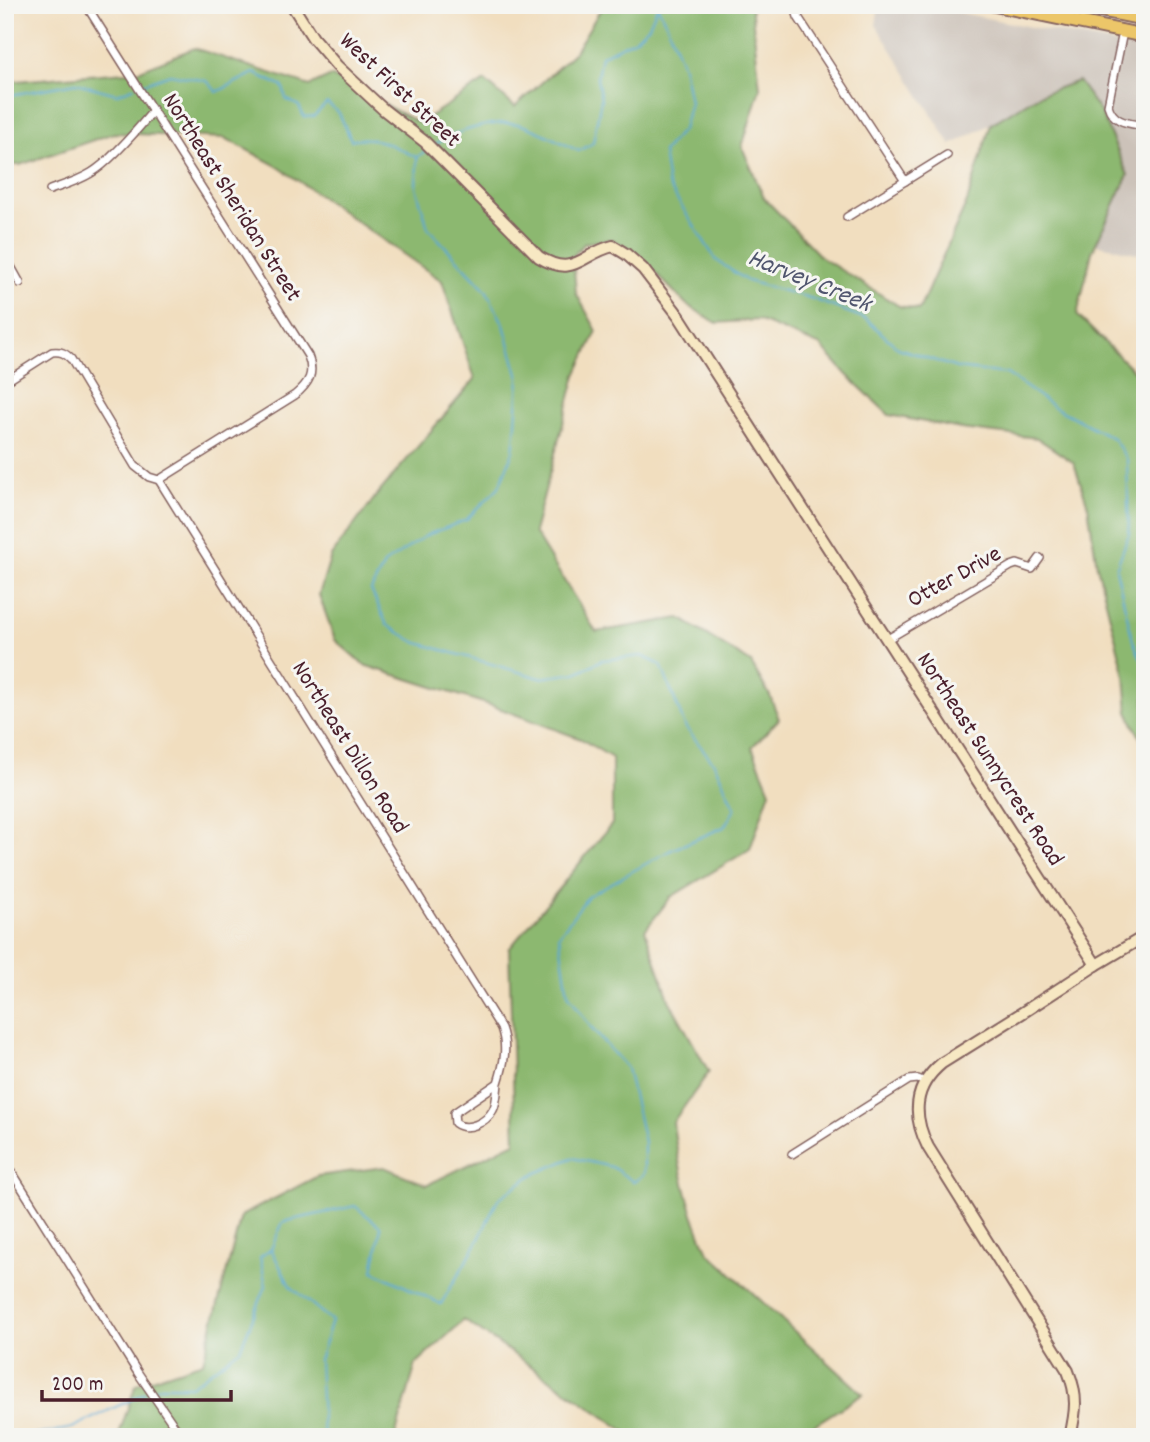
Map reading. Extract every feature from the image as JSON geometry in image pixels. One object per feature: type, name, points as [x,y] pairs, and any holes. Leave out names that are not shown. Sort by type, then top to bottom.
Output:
[{"type":"main road","points":[[995,5],[1145,36]]},
{"type":"main road","points":[[1076,5],[1145,19]]},
{"type":"street","name":"Northeast Sheridan Street","points":[[86,5],[308,356],[311,365],[312,374],[309,381],[295,395],[159,480]]},
{"type":"street","name":"West First Street","points":[[292,5],[313,38],[337,66],[456,173]]},
{"type":"street","points":[[796,5],[798,17],[905,181]]},
{"type":"street","points":[[1123,32],[1108,105],[1110,114],[1118,121],[1145,126]]},
{"type":"street","points":[[50,190],[98,169],[153,111]]},
{"type":"street","points":[[848,217],[947,155]]},
{"type":"street","name":"Northeast Sunnycrest Road","points":[[456,173],[530,250],[547,263],[568,266],[613,246],[643,269],[661,290],[1096,965]]},
{"type":"street","points":[[5,256],[20,283]]},
{"type":"street","points":[[5,382],[52,352],[65,353],[135,466],[149,477],[159,480]]},
{"type":"street","name":"Northeast Dillon Road","points":[[159,480],[489,1009],[505,1038],[505,1060],[498,1083]]},
{"type":"street","name":"Otter Drive","points":[[886,640],[1011,566],[1017,564],[1032,569],[1040,558]]},
{"type":"street","points":[[1070,1437],[1076,1409],[1068,1371],[928,1147],[919,1125],[921,1091],[925,1082],[942,1063],[1145,936]]},
{"type":"street","points":[[792,1154],[909,1080],[918,1079],[925,1082]]},
{"type":"street","points":[[498,1083],[495,1108],[487,1118],[470,1127],[460,1127],[455,1123],[454,1113],[498,1083]]},
{"type":"street","points":[[5,1161],[138,1373],[179,1433]]},
{"type":"shaded area","points":[[879,5],[922,5],[1145,50],[1145,255],[1095,244],[1128,175],[1039,95],[951,145],[876,25]]},
{"type":"green space","points":[[606,5],[751,5],[760,88],[742,147],[764,198],[822,258],[899,306],[919,310],[967,202],[991,124],[1039,95],[1078,81],[1101,113],[1128,175],[1092,252],[1077,315],[1145,382],[1145,748],[1128,712],[1125,676],[1097,566],[1088,506],[1074,463],[1037,438],[961,429],[889,415],[821,346],[758,320],[717,323],[687,305],[639,256],[612,239],[585,243],[573,256],[576,293],[597,331],[576,375],[534,532],[596,632],[680,618],[751,663],[770,696],[779,719],[752,747],[770,791],[750,849],[671,897],[645,930],[670,1002],[709,1072],[673,1122],[681,1172],[708,1252],[863,1394],[795,1437],[634,1437],[464,1320],[416,1364],[395,1437],[118,1437],[136,1384],[203,1362],[241,1216],[318,1176],[384,1167],[427,1185],[515,1142],[509,949],[612,824],[612,758],[581,739],[493,706],[364,665],[335,640],[319,595],[331,556],[376,496],[475,379],[442,281],[277,166],[225,138],[114,133],[20,165],[5,165],[5,82],[138,71],[194,48],[310,86],[331,76],[419,123],[485,81],[515,107],[574,53]]},
{"type":"waterway","points":[[435,145],[453,135],[475,128],[508,123],[532,128],[579,151],[593,143],[601,99],[597,78],[601,56],[635,39],[649,26],[658,5]]},
{"type":"waterway","name":"Harvey Creek","points":[[658,7],[683,66],[690,102],[683,129],[663,152],[668,185],[716,260],[747,281],[810,298],[866,319],[898,348],[957,368],[1007,374],[1056,408],[1113,438],[1127,459],[1129,534],[1116,569],[1133,641],[1145,667]]},
{"type":"waterway","points":[[140,85],[170,74],[207,81],[217,92],[254,73],[283,87],[286,99],[299,106],[304,117],[314,116],[327,103],[339,113],[351,140],[377,140],[416,157]]},
{"type":"waterway","points":[[5,96],[76,83],[117,94],[135,87]]},
{"type":"waterway","points":[[417,157],[427,150]]},
{"type":"waterway","points":[[323,1437],[319,1360],[332,1321],[290,1286],[271,1249],[283,1222],[355,1206],[381,1227],[373,1271],[441,1304],[478,1241],[498,1199],[532,1175],[572,1158],[612,1167],[634,1182],[644,1174],[644,1142],[627,1068],[592,1029],[568,994],[559,935],[588,896],[669,851],[724,827],[735,809],[714,763],[686,728],[661,665],[642,656],[602,660],[576,673],[540,678],[415,642],[387,625],[371,590],[385,563],[427,535],[466,520],[499,487],[513,451],[519,378],[504,325],[486,290],[428,228],[416,187],[417,158]]},
{"type":"waterway","points":[[154,1389],[161,1386],[191,1386],[240,1349],[266,1286],[260,1257],[270,1250]]},
{"type":"waterway","points":[[25,1437],[72,1428],[145,1393]]},
{"type":"waterway","points":[[5,1434],[8,1437]]}]
